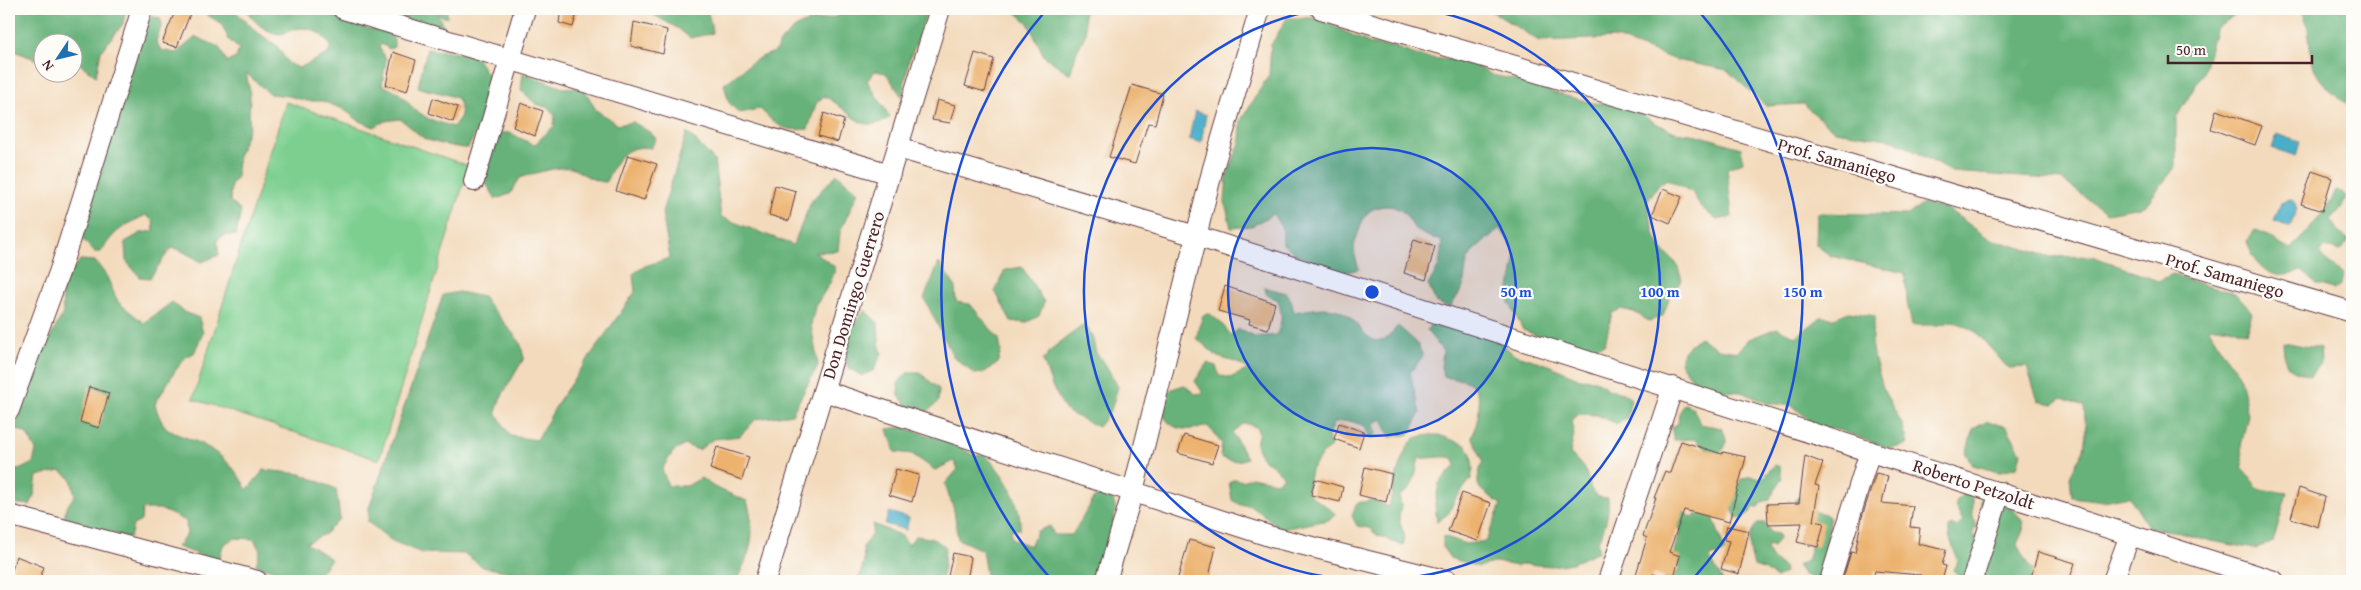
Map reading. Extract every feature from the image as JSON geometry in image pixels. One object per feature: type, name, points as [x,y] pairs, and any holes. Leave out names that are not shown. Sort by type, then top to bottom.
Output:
[{"type":"street","points":[[9,410],[60,270],[142,9]]},
{"type":"street","points":[[342,9],[890,174]]},
{"type":"street","points":[[474,182],[526,9]]},
{"type":"street","name":"Don Domingo Guerrero","points":[[765,581],[940,9]]},
{"type":"street","points":[[1106,581],[1132,491],[1214,168],[1260,9]]},
{"type":"street","name":"Prof. Samaniego","points":[[1321,9],[2352,312]]},
{"type":"street","name":"Roberto Petzoldt","points":[[898,148],[1196,236],[1673,387],[2274,581]]},
{"type":"street","points":[[1608,581],[1673,387]]},
{"type":"street","points":[[824,391],[1272,536],[1448,581]]},
{"type":"street","points":[[1830,581],[1870,451]]},
{"type":"street","points":[[1972,581],[2000,492]]},
{"type":"street","points":[[9,515],[257,581]]},
{"type":"street","points":[[2113,581],[2130,535]]},
{"type":"green space","points":[[9,9],[126,9],[123,24],[101,51],[96,76],[82,66],[82,32],[32,32],[32,58],[9,49]]},
{"type":"green space","points":[[204,9],[233,9],[257,32],[277,46],[288,63],[299,68],[328,54],[331,46],[320,34],[311,29],[301,28],[280,34],[265,29],[255,21],[247,9],[314,9],[369,29],[384,29],[394,39],[394,47],[389,49],[382,44],[379,47],[386,59],[382,85],[399,93],[415,110],[429,119],[453,127],[461,116],[458,100],[451,96],[418,87],[427,49],[474,55],[489,77],[485,96],[484,117],[468,148],[453,146],[425,139],[400,119],[385,121],[374,127],[358,120],[343,109],[322,101],[307,101],[289,96],[270,94],[246,73],[250,92],[249,127],[238,157],[237,177],[231,184],[230,201],[241,211],[236,235],[224,235],[217,240],[219,255],[202,262],[180,250],[171,248],[150,278],[140,277],[126,261],[125,242],[141,233],[154,231],[153,221],[146,215],[131,222],[111,238],[101,252],[94,252],[81,237],[81,213],[149,16],[160,18],[162,24],[156,41],[161,50],[176,53],[196,37],[219,47],[227,62],[236,58],[239,49],[229,40],[221,23],[207,15]]},
{"type":"green space","points":[[393,9],[447,9],[447,18],[437,14],[444,26],[433,25],[399,18]]},
{"type":"green space","points":[[643,9],[707,9],[713,33],[690,38],[679,29]]},
{"type":"green space","points":[[848,9],[927,9],[919,37],[909,60],[902,97],[886,73],[875,71],[867,81],[890,117],[880,123],[863,123],[824,96],[816,104],[808,129],[799,130],[781,126],[760,109],[739,113],[729,103],[724,84],[759,58],[775,52],[785,37],[795,28],[812,21],[835,17]]},
{"type":"green space","points":[[1012,9],[1086,9],[1084,14],[1086,33],[1077,51],[1070,74],[1044,56],[1028,23]]},
{"type":"green space","points":[[1488,9],[2242,9],[2215,30],[2203,73],[2176,118],[2176,166],[2145,206],[2107,213],[2062,180],[1952,172],[1894,140],[1835,131],[1803,104],[1766,106],[1727,70],[1676,60],[1616,38],[1539,41]]},
{"type":"green space","points":[[2300,9],[2352,9],[2352,108],[2327,87],[2315,71],[2307,24]]},
{"type":"green space","points":[[1287,18],[1317,18],[1373,45],[1394,47],[1421,57],[1470,62],[1492,75],[1526,82],[1551,92],[1597,104],[1623,102],[1655,123],[1675,132],[1698,135],[1741,148],[1743,162],[1727,168],[1732,217],[1717,220],[1701,207],[1692,192],[1667,179],[1658,185],[1647,202],[1655,236],[1661,249],[1676,263],[1682,279],[1669,299],[1663,316],[1649,321],[1634,312],[1621,309],[1612,313],[1605,344],[1593,348],[1576,342],[1555,343],[1523,330],[1508,300],[1516,253],[1500,228],[1474,250],[1467,261],[1463,287],[1450,308],[1436,302],[1428,285],[1439,266],[1442,241],[1420,232],[1413,226],[1405,214],[1398,209],[1386,206],[1369,212],[1362,222],[1355,241],[1354,250],[1359,269],[1343,273],[1297,255],[1283,244],[1283,230],[1273,214],[1252,226],[1231,228],[1225,202],[1227,176],[1240,143],[1241,120],[1269,75],[1271,45]]},
{"type":"green space","points":[[523,73],[563,88],[583,87],[596,110],[618,125],[633,122],[651,133],[656,139],[651,148],[634,148],[622,155],[606,182],[593,179],[574,169],[555,169],[520,178],[510,194],[496,199],[485,182],[486,163],[495,133],[510,133],[534,145],[554,126],[555,116],[549,108],[536,104],[521,90]]},
{"type":"green space","points":[[286,102],[469,166],[379,460],[193,399]]},
{"type":"green space","points":[[687,132],[714,160],[721,217],[793,245],[812,200],[837,174],[858,192],[840,232],[838,251],[815,252],[836,268],[831,281],[815,307],[811,325],[818,365],[792,414],[756,419],[740,436],[713,439],[699,450],[685,445],[673,452],[662,469],[668,486],[687,486],[701,478],[714,487],[747,501],[752,523],[751,542],[749,552],[736,581],[565,581],[556,575],[533,571],[511,572],[483,567],[465,554],[422,553],[392,541],[368,522],[369,508],[443,295],[459,292],[483,297],[520,342],[524,358],[500,399],[496,412],[510,436],[537,440],[560,399],[635,292],[633,274],[645,266],[670,258],[662,212]]},
{"type":"green space","points":[[2336,191],[2342,192],[2346,197],[2341,208],[2331,220],[2338,232],[2349,240],[2340,251],[2325,248],[2320,254],[2343,274],[2341,285],[2333,289],[2317,284],[2302,271],[2287,275],[2272,274],[2258,263],[2247,241],[2255,230],[2290,249],[2316,222]]},
{"type":"green space","points":[[1923,203],[1946,208],[1988,238],[2051,257],[2092,256],[2158,281],[2173,274],[2205,286],[2230,292],[2239,297],[2252,313],[2246,333],[2229,327],[2208,327],[2223,353],[2239,374],[2248,415],[2241,446],[2243,470],[2259,489],[2287,493],[2273,542],[2255,549],[2211,541],[2181,532],[2149,528],[2129,496],[2104,501],[2072,497],[2070,476],[2084,449],[2086,433],[2084,406],[2062,398],[2054,404],[2038,401],[2027,367],[2008,368],[1976,332],[1954,321],[1938,325],[1912,325],[1907,302],[1905,273],[1831,256],[1816,245],[1817,213],[1908,215]]},
{"type":"green space","points":[[80,260],[95,261],[106,275],[118,302],[144,323],[172,302],[184,312],[199,318],[203,333],[194,353],[186,357],[175,371],[155,404],[163,423],[168,429],[196,441],[219,455],[239,476],[247,490],[264,470],[301,474],[336,489],[340,519],[325,534],[306,543],[331,559],[315,580],[298,578],[256,565],[260,551],[254,539],[234,538],[223,545],[219,561],[177,547],[187,534],[186,521],[160,509],[142,509],[141,521],[133,525],[130,538],[64,520],[66,508],[75,495],[71,479],[61,471],[37,476],[30,505],[9,503],[9,469],[19,470],[33,463],[36,450],[26,433],[15,428],[39,360],[63,313],[62,293],[67,278]]},
{"type":"green space","points":[[939,263],[955,286],[956,302],[970,304],[999,339],[1001,351],[997,364],[983,373],[974,374],[953,356],[924,298]]},
{"type":"green space","points":[[1022,267],[1044,302],[1039,316],[1025,323],[1011,321],[995,291],[1005,270]]},
{"type":"green space","points":[[1264,287],[1286,293],[1291,300],[1294,312],[1318,308],[1340,311],[1353,320],[1365,334],[1375,341],[1386,339],[1398,326],[1416,342],[1423,356],[1410,373],[1420,413],[1410,434],[1390,437],[1382,419],[1374,423],[1376,434],[1370,440],[1365,426],[1350,421],[1335,422],[1328,437],[1331,447],[1324,452],[1311,470],[1307,491],[1336,515],[1328,520],[1282,529],[1250,505],[1240,505],[1232,500],[1229,482],[1235,479],[1243,481],[1252,477],[1276,482],[1284,477],[1270,463],[1265,461],[1260,454],[1257,448],[1259,433],[1256,427],[1244,423],[1232,432],[1247,458],[1237,461],[1226,459],[1220,456],[1222,444],[1208,426],[1190,429],[1175,427],[1165,418],[1160,400],[1172,389],[1184,385],[1195,394],[1203,393],[1195,381],[1207,363],[1216,366],[1219,375],[1230,378],[1249,369],[1218,357],[1196,338],[1203,315],[1210,314],[1231,335],[1239,329],[1254,337],[1276,335],[1281,322],[1278,300],[1267,295]]},
{"type":"green space","points":[[865,310],[878,323],[879,344],[882,353],[874,370],[862,376],[850,369],[843,354],[850,329]]},
{"type":"green space","points":[[1849,312],[1875,316],[1872,350],[1884,391],[1902,424],[1908,444],[1890,449],[1842,431],[1815,425],[1793,406],[1767,403],[1741,392],[1723,391],[1697,385],[1680,363],[1685,349],[1699,337],[1718,349],[1737,352],[1749,339],[1777,328],[1796,337],[1821,317],[1834,318]]},
{"type":"green space","points":[[1085,324],[1092,336],[1096,353],[1104,362],[1118,387],[1111,410],[1098,427],[1066,411],[1052,386],[1043,360],[1055,346]]},
{"type":"green space","points":[[1430,325],[1445,325],[1500,341],[1513,354],[1546,364],[1580,379],[1595,380],[1610,390],[1623,393],[1631,399],[1627,418],[1618,424],[1597,415],[1579,414],[1571,421],[1574,434],[1570,453],[1585,469],[1591,489],[1598,497],[1608,498],[1606,521],[1597,543],[1599,551],[1572,563],[1552,566],[1524,564],[1517,566],[1496,562],[1479,567],[1450,558],[1443,548],[1443,536],[1466,544],[1486,541],[1501,505],[1483,492],[1478,484],[1483,461],[1472,436],[1479,414],[1476,390],[1471,384],[1463,380],[1444,376],[1441,368],[1443,351],[1427,331]]},
{"type":"green space","points":[[2283,342],[2320,349],[2321,362],[2310,376],[2288,366]]},
{"type":"green space","points":[[907,373],[920,373],[939,389],[938,402],[927,412],[910,410],[899,396],[898,383]]},
{"type":"green space","points":[[1684,404],[1693,409],[1700,424],[1722,428],[1726,444],[1720,453],[1716,455],[1694,439],[1674,440],[1671,427],[1678,424],[1679,414]]},
{"type":"green space","points":[[1988,421],[2007,427],[2021,453],[2017,467],[1998,472],[1973,465],[1966,454],[1973,429]]},
{"type":"green space","points":[[902,427],[953,443],[975,456],[984,454],[1004,478],[1018,509],[1020,529],[1011,530],[1011,538],[1030,546],[1037,531],[1050,526],[1054,535],[1072,535],[1095,497],[1103,493],[1113,500],[1116,510],[1099,581],[987,581],[982,550],[958,539],[954,510],[945,484],[958,469],[954,461],[935,470],[912,454],[895,452],[888,429]]},
{"type":"green space","points":[[1439,435],[1466,445],[1471,454],[1473,469],[1471,479],[1454,501],[1449,513],[1437,522],[1435,505],[1439,483],[1456,465],[1453,458],[1419,458],[1412,485],[1405,493],[1399,496],[1401,506],[1399,521],[1404,533],[1403,546],[1377,535],[1369,528],[1357,526],[1352,516],[1357,503],[1373,500],[1389,507],[1398,469],[1411,443],[1421,436]]},
{"type":"green space","points":[[1775,465],[1780,467],[1782,478],[1769,500],[1762,502],[1757,508],[1754,507],[1747,516],[1738,519],[1732,507],[1735,482],[1750,476],[1761,479]]},
{"type":"green space","points":[[1963,494],[1967,494],[1972,498],[1972,512],[1976,527],[1973,532],[1976,540],[1984,514],[1980,500],[1986,496],[1998,501],[2016,513],[2023,524],[2023,530],[2017,545],[2030,568],[2036,573],[2036,581],[1963,581],[1953,570],[1958,561],[1949,536],[1949,527],[1953,525],[1957,527],[1963,521],[1955,507],[1957,500]]},
{"type":"green space","points":[[1803,496],[1816,512],[1829,517],[1830,525],[1827,534],[1830,538],[1829,554],[1822,579],[1818,581],[1803,574],[1798,567],[1808,558],[1817,524],[1795,504],[1797,498]]},
{"type":"green space","points":[[1681,506],[1685,513],[1692,517],[1699,514],[1700,509],[1712,514],[1725,551],[1719,555],[1709,556],[1723,581],[1662,581],[1676,575],[1680,567],[1674,556],[1680,531],[1676,526]]},
{"type":"green space","points":[[1759,523],[1765,523],[1771,533],[1778,534],[1780,537],[1773,547],[1768,545],[1767,549],[1772,558],[1784,567],[1785,573],[1776,578],[1766,570],[1754,566],[1750,549],[1750,537]]},
{"type":"green space","points":[[873,524],[902,536],[909,545],[915,536],[931,538],[945,546],[941,581],[858,581],[864,562],[863,547],[872,534]]},
{"type":"water","points":[[1195,111],[1206,115],[1201,143],[1189,139]]},
{"type":"water","points":[[2277,134],[2300,142],[2296,156],[2272,148]]},
{"type":"water","points":[[2290,199],[2294,201],[2297,209],[2290,227],[2274,221],[2281,203]]},
{"type":"water","points":[[889,512],[909,518],[906,530],[885,524]]},
{"type":"building","points":[[176,9],[192,9],[177,47],[162,43]]},
{"type":"building","points":[[561,9],[578,9],[573,27],[559,23]]},
{"type":"building","points":[[634,22],[667,30],[663,54],[631,46]]},
{"type":"building","points":[[393,52],[416,60],[407,91],[386,85]]},
{"type":"building","points":[[975,53],[994,59],[985,92],[965,86]]},
{"type":"building","points":[[1132,85],[1163,94],[1155,124],[1148,123],[1135,164],[1109,157]]},
{"type":"building","points":[[433,98],[458,107],[453,122],[429,113]]},
{"type":"building","points":[[937,100],[955,105],[950,123],[932,120]]},
{"type":"building","points":[[521,103],[543,111],[535,136],[513,127]]},
{"type":"building","points":[[2216,110],[2262,126],[2255,145],[2211,129]]},
{"type":"building","points":[[824,113],[844,120],[838,142],[818,136]]},
{"type":"building","points":[[628,155],[657,164],[644,200],[616,191]]},
{"type":"building","points":[[2312,171],[2332,178],[2322,211],[2301,204]]},
{"type":"building","points":[[775,185],[796,191],[789,221],[769,215]]},
{"type":"building","points":[[1663,189],[1682,197],[1670,223],[1652,215]]},
{"type":"building","points":[[1414,239],[1435,246],[1426,280],[1404,273]]},
{"type":"building","points":[[1225,286],[1275,303],[1268,329],[1249,324],[1250,320],[1218,311]]},
{"type":"building","points":[[89,387],[109,393],[99,428],[80,422]]},
{"type":"building","points":[[1339,423],[1364,432],[1359,448],[1334,439]]},
{"type":"building","points":[[1184,435],[1218,445],[1212,463],[1178,453]]},
{"type":"building","points":[[1681,441],[1722,454],[1723,452],[1746,457],[1729,522],[1684,510],[1669,552],[1680,556],[1673,580],[1653,574],[1651,581],[1634,581],[1647,538],[1643,536],[1656,498],[1654,498],[1665,471],[1670,473]]},
{"type":"building","points":[[717,447],[749,457],[742,480],[710,469]]},
{"type":"building","points":[[1805,456],[1823,463],[1815,485],[1819,486],[1813,521],[1824,523],[1818,547],[1797,542],[1802,523],[1768,524],[1767,504],[1799,503]]},
{"type":"building","points":[[1365,467],[1392,474],[1386,502],[1359,495]]},
{"type":"building","points":[[896,469],[919,475],[912,502],[889,495]]},
{"type":"building","points":[[1876,473],[1888,476],[1882,503],[1913,506],[1910,527],[1920,528],[1918,544],[1946,550],[1942,565],[1946,566],[1942,581],[1919,581],[1921,575],[1875,571],[1872,581],[1842,581],[1851,552],[1855,553],[1862,517]]},
{"type":"building","points":[[1315,479],[1343,487],[1340,502],[1311,495]]},
{"type":"building","points":[[2299,488],[2325,497],[2318,527],[2291,518]]},
{"type":"building","points":[[1462,493],[1491,503],[1478,541],[1448,531]]},
{"type":"building","points":[[1727,526],[1749,531],[1739,574],[1721,569],[1729,541],[1724,540]]},
{"type":"building","points":[[1189,540],[1216,547],[1208,581],[1177,581]]},
{"type":"building","points":[[2038,552],[2075,563],[2069,581],[2030,581]]},
{"type":"building","points":[[953,553],[971,557],[967,581],[947,581]]},
{"type":"building","points":[[16,556],[44,567],[39,581],[9,581]]}]
